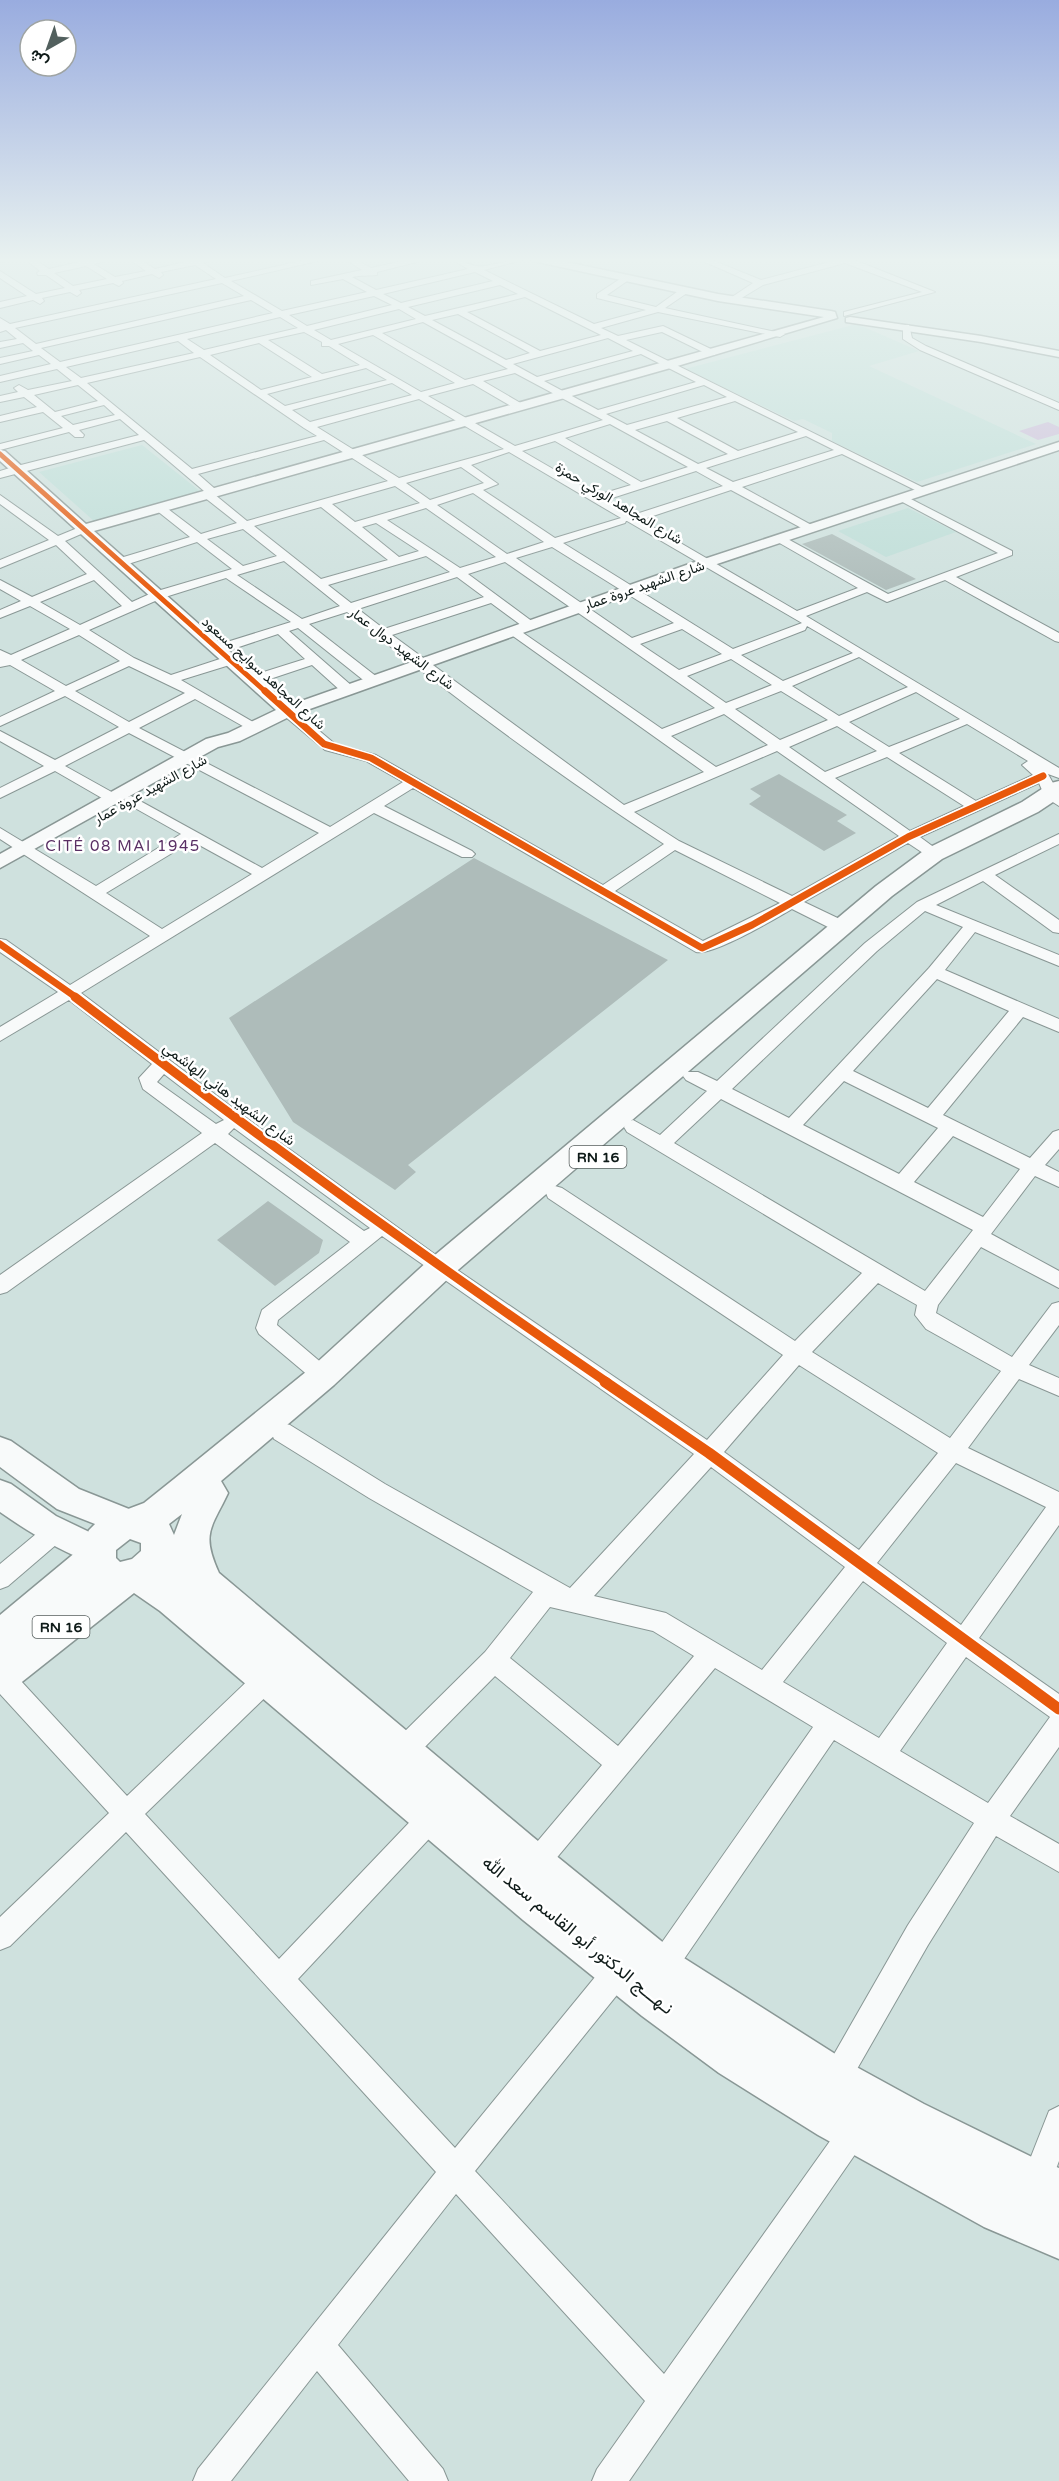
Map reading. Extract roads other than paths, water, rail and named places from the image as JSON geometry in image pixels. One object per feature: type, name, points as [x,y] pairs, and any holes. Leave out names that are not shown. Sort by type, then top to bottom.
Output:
[{"type":"main road","name":"RN 16","points":[[0,1676],[130,1549],[156,1514],[491,1238],[842,927],[903,876],[934,854],[1030,807],[1055,791]]},
{"type":"main road","name":"RN 16","points":[[491,1238],[555,1193],[927,877],[973,847],[1032,817],[1055,791]]},
{"type":"main road","name":"RN 16","points":[[0,1638],[211,1493],[282,1432],[448,1273]]},
{"type":"main road","points":[[0,1450],[68,1499],[130,1549]]},
{"type":"main road","points":[[206,1584],[189,1544],[196,1521],[211,1493]]},
{"type":"main road","points":[[0,1494],[56,1531],[130,1549]]},
{"type":"main road","name":"نـهـــج الدكتور أبو القاسم سعد الله","points":[[130,1549],[206,1584],[661,1968],[835,2080],[908,2120],[1047,2186]]},
{"type":"main road","name":"نـهـــج الدكتور أبو القاسم سعد الله","points":[[130,1549],[174,1599],[267,1678],[620,1970],[735,2057],[855,2130],[1001,2210],[1059,2235]]},
{"type":"street","points":[[2,376],[20,374]]},
{"type":"street","points":[[27,374],[61,395]]},
{"type":"street","name":"شارع الشهيد دوال عمار","points":[[69,374],[106,402],[210,490],[208,495],[350,609],[420,664],[623,811],[674,843],[842,927]]},
{"type":"street","points":[[0,399],[115,374]]},
{"type":"street","points":[[231,374],[324,437],[398,483],[934,854]]},
{"type":"street","points":[[314,374],[321,378]]},
{"type":"street","points":[[260,393],[337,374]]},
{"type":"street","name":"شارع المجاهد الوركي حمزة","points":[[373,374],[416,397]]},
{"type":"street","name":"شارع المجاهد الوركي حمزة","points":[[377,374],[799,621],[1055,791]]},
{"type":"street","points":[[447,374],[464,384]]},
{"type":"street","points":[[308,426],[500,374]]},
{"type":"street","points":[[525,374],[811,529]]},
{"type":"street","points":[[536,380],[559,374]]},
{"type":"street","points":[[0,564],[84,529],[639,374]]},
{"type":"street","points":[[688,374],[923,490]]},
{"type":"street","points":[[982,374],[1059,407]]},
{"type":"street","points":[[2,376],[94,448]]},
{"type":"street","points":[[475,381],[520,407]]},
{"type":"street","points":[[597,413],[705,382]]},
{"type":"street","points":[[284,409],[387,383]]},
{"type":"street","points":[[626,429],[736,398]]},
{"type":"street","points":[[70,402],[80,408]]},
{"type":"street","points":[[54,415],[106,402]]},
{"type":"street","points":[[0,419],[45,408]]},
{"type":"street","points":[[0,447],[122,416]]},
{"type":"street","points":[[668,417],[736,454]]},
{"type":"street","points":[[121,562],[201,537],[325,504],[611,421]]},
{"type":"street","points":[[597,499],[695,466],[806,433]]},
{"type":"street","points":[[0,475],[94,448],[146,436]]},
{"type":"street","points":[[190,473],[324,437]]},
{"type":"street","points":[[556,437],[638,484]]},
{"type":"street","name":"شارع الشهيد عروة عمار","points":[[0,873],[29,851],[192,760],[222,748],[234,737],[253,726],[287,711],[702,564],[1059,446]]},
{"type":"street","name":"شارع المجاهد الوركي حمزة","points":[[509,451],[597,499],[626,520]]},
{"type":"street","points":[[219,649],[461,574],[842,451]]},
{"type":"street","name":"شارع المجاهد سوايح مسعود","points":[[0,454],[330,747],[371,758],[702,948],[752,925],[791,902]]},
{"type":"street","points":[[354,526],[494,484],[463,464]]},
{"type":"street","points":[[474,489],[554,543],[839,719],[974,806]]},
{"type":"street","points":[[0,498],[17,513],[57,540],[130,607]]},
{"type":"street","points":[[780,539],[886,598],[1008,553],[901,498]]},
{"type":"street","points":[[325,504],[397,561]]},
{"type":"street","points":[[160,508],[201,537],[235,572],[372,680]]},
{"type":"street","points":[[0,520],[17,513]]},
{"type":"street","points":[[378,519],[461,574],[529,626]]},
{"type":"street","points":[[319,584],[428,552]]},
{"type":"street","points":[[4,660],[158,595],[285,557]]},
{"type":"street","points":[[0,614],[94,576]]},
{"type":"street","points":[[946,576],[1059,638]]},
{"type":"street","points":[[0,584],[79,629],[129,661],[170,679],[253,726]]},
{"type":"street","points":[[676,676],[732,654],[868,588]]},
{"type":"street","points":[[382,634],[493,598]]},
{"type":"street","name":"شارع المجاهد الوركي حمزة","points":[[799,621],[961,723],[1055,791]]},
{"type":"street","points":[[631,643],[684,624]]},
{"type":"street","points":[[280,630],[347,689]]},
{"type":"street","points":[[512,631],[715,773]]},
{"type":"street","points":[[660,735],[853,657]]},
{"type":"street","points":[[4,660],[328,832]]},
{"type":"street","points":[[170,679],[231,660]]},
{"type":"street","points":[[253,680],[314,660]]},
{"type":"street","points":[[0,722],[129,661]]},
{"type":"street","points":[[623,811],[910,691]]},
{"type":"street","points":[[0,794],[194,694]]},
{"type":"street","points":[[823,778],[961,723]]},
{"type":"street","points":[[0,735],[192,834],[262,873]]},
{"type":"street","points":[[0,1035],[328,832],[412,783]]},
{"type":"street","points":[[791,902],[908,837],[974,806],[1055,791]]},
{"type":"street","points":[[372,806],[467,855]]},
{"type":"street","points":[[0,832],[162,936]]},
{"type":"street","points":[[96,893],[192,834]]},
{"type":"street","points":[[662,1144],[871,947],[923,905],[1059,838]]},
{"type":"street","points":[[603,892],[674,843]]},
{"type":"street","points":[[1042,846],[1059,856]]},
{"type":"street","name":"شارع الشهيد عروة عمار","points":[[0,862],[29,851]]},
{"type":"street","points":[[983,874],[1059,928]]},
{"type":"street","points":[[923,905],[1059,961]]},
{"type":"street","points":[[790,1128],[935,972],[973,926]]},
{"type":"street","name":"شارع الشهيد هاني الهاشمي","points":[[0,944],[69,992],[236,1120],[448,1273],[709,1453],[962,1640],[1059,1708]]},
{"type":"street","points":[[935,972],[1059,1026]]},
{"type":"street","points":[[931,1117],[1019,1010]]},
{"type":"street","points":[[163,1064],[148,1078],[149,1085],[364,1242]]},
{"type":"street","points":[[842,1073],[1059,1180]]},
{"type":"street","points":[[692,1076],[902,1184],[1059,1280]]},
{"type":"street","points":[[0,1286],[236,1120]]},
{"type":"street","points":[[633,1127],[807,1233],[877,1270],[928,1302]]},
{"type":"street","points":[[902,1184],[950,1127]]},
{"type":"street","points":[[1059,1137],[1033,1166],[928,1302],[925,1315],[933,1323],[1016,1369],[1059,1387]]},
{"type":"street","points":[[555,1193],[797,1353],[953,1451],[1059,1505],[883,1753]]},
{"type":"street","points":[[323,1376],[266,1328],[269,1316],[383,1226]]},
{"type":"street","points":[[573,1602],[797,1353],[877,1270]]},
{"type":"street","points":[[766,1684],[953,1451],[1059,1310]]},
{"type":"street","points":[[282,1432],[377,1491],[573,1602]]},
{"type":"street","points":[[0,1578],[56,1531]]},
{"type":"street","points":[[403,1751],[494,1660],[545,1595],[658,1621],[1059,1859]]},
{"type":"street","points":[[536,1864],[711,1653]]},
{"type":"street","points":[[494,1660],[619,1763]]},
{"type":"street","points":[[0,1676],[666,2400]]},
{"type":"street","points":[[0,1936],[267,1678]]},
{"type":"street","points":[[661,1968],[831,1723]]},
{"type":"street","points":[[835,2080],[918,1935],[993,1818],[1059,1726]]},
{"type":"street","points":[[280,1978],[433,1816]]},
{"type":"street","points":[[210,2481],[456,2170],[620,1970]]},
{"type":"street","points":[[1047,2186],[1059,2121]]},
{"type":"street","points":[[609,2481],[855,2130]]},
{"type":"street","points":[[317,2346],[431,2481]]},
{"type":"district","name":"CITÉ 08 MAI 1945","points":[[123,846]]}]
